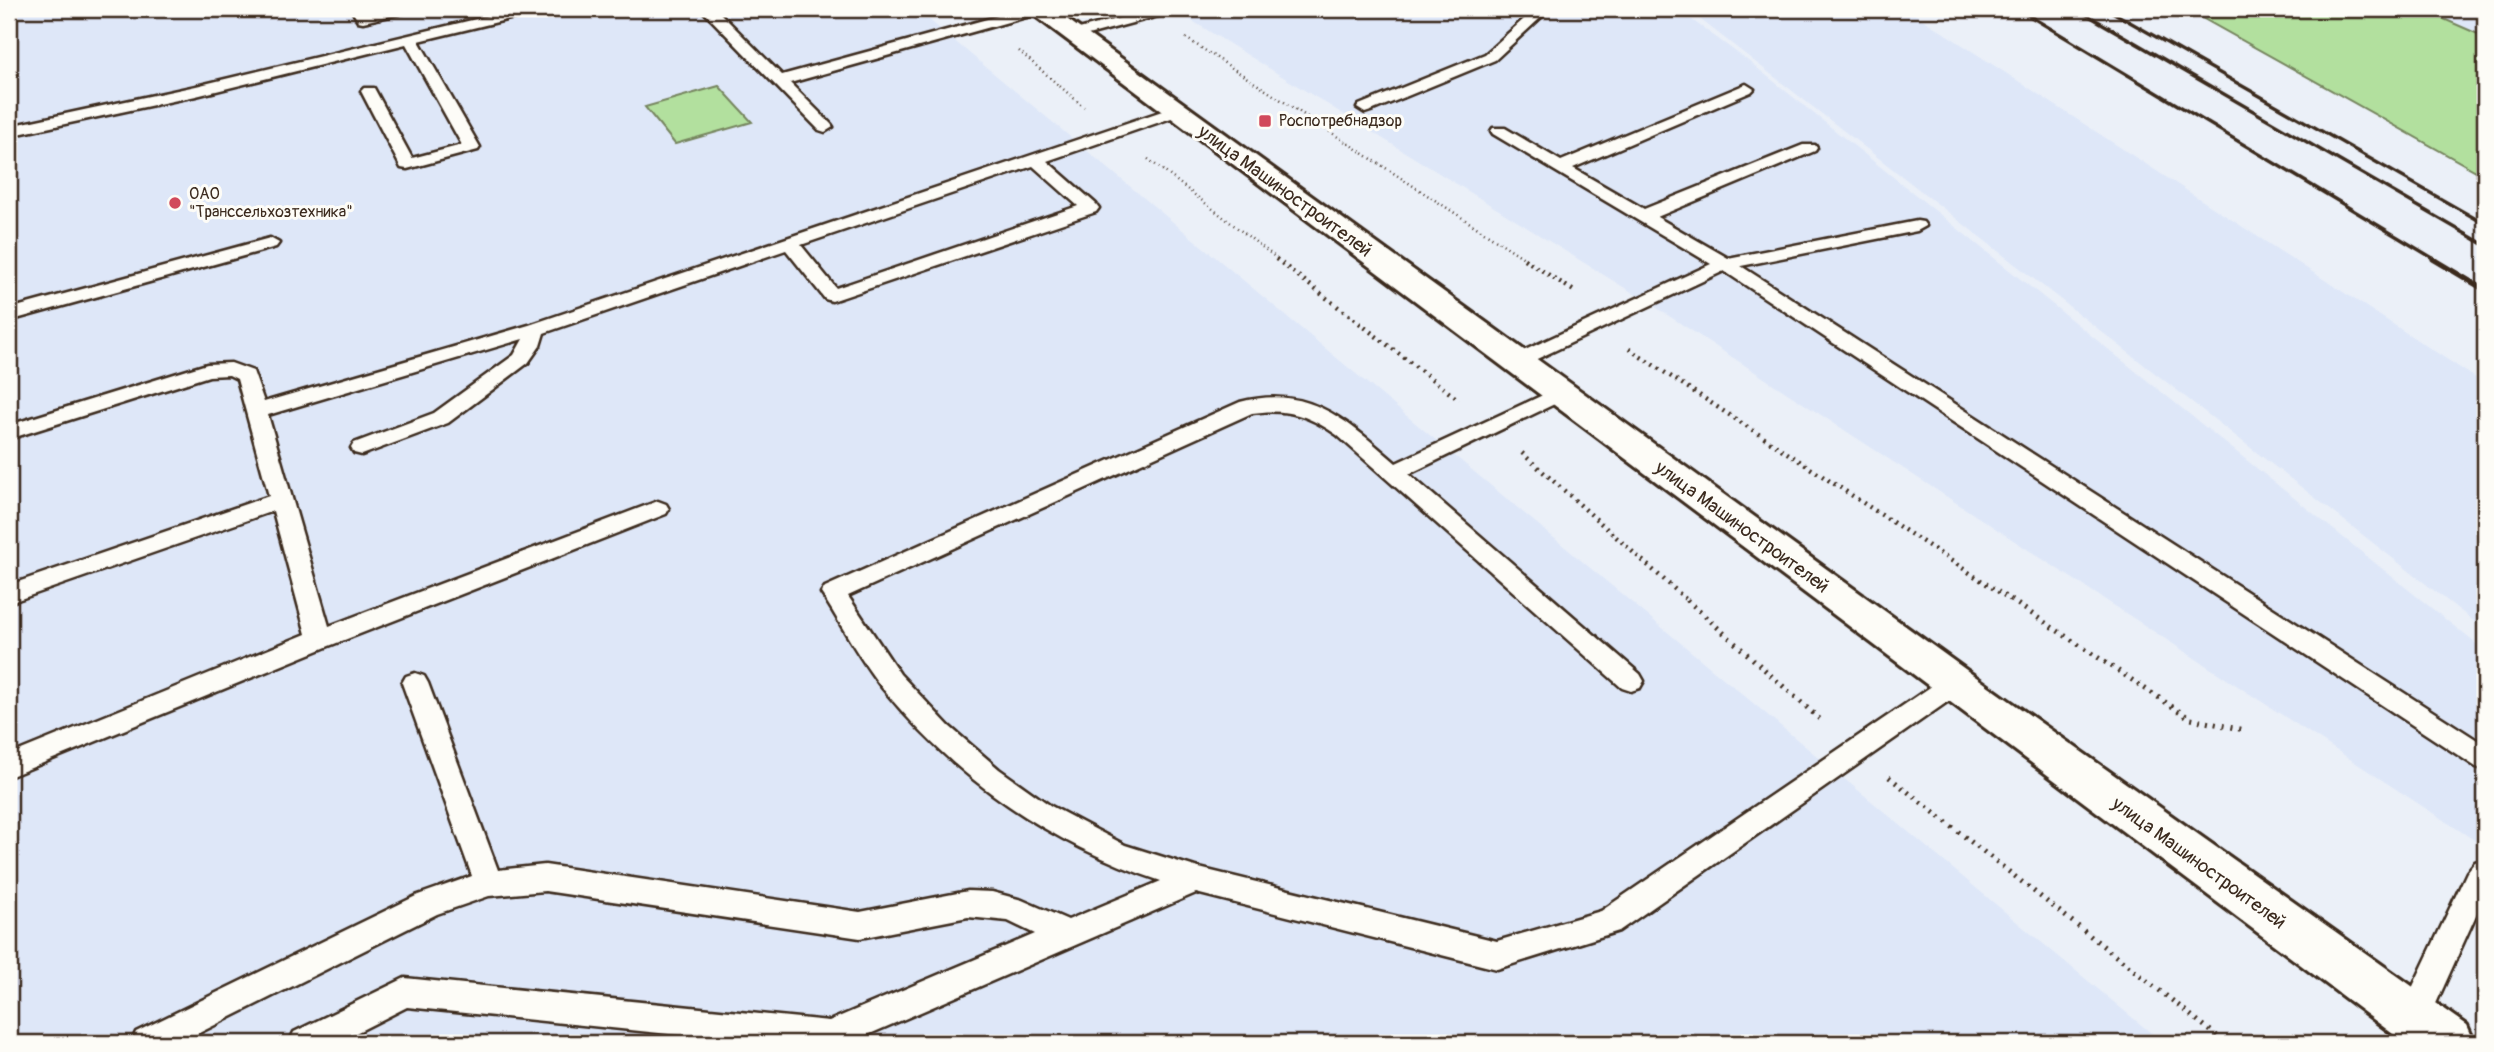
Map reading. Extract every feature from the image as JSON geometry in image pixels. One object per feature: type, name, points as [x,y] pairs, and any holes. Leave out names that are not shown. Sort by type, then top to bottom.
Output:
[{"type":"main road","name":"улица Машиностроителей","points":[[1039,9],[1954,684],[2431,1031]]},
{"type":"lane","points":[[358,9],[363,18],[403,9]]},
{"type":"lane","points":[[9,131],[196,91],[534,9]]},
{"type":"lane","points":[[708,9],[825,127]]},
{"type":"lane","points":[[779,81],[1039,9]]},
{"type":"lane","points":[[1073,35],[1168,9]]},
{"type":"lane","points":[[1364,108],[1490,57],[1543,9]]},
{"type":"lane","points":[[369,91],[407,164],[472,147],[410,39]]},
{"type":"lane","points":[[1560,167],[1746,89]]},
{"type":"lane","points":[[257,411],[536,329],[1177,111]]},
{"type":"lane","points":[[1499,131],[1725,264],[2485,759]]},
{"type":"lane","points":[[1643,216],[1809,148]]},
{"type":"lane","points":[[789,242],[832,295],[1090,208],[1035,159]]},
{"type":"lane","points":[[1517,361],[1725,264],[1917,226]]},
{"type":"lane","points":[[9,315],[270,243]]},
{"type":"lane","points":[[362,448],[441,418],[521,359],[530,346],[536,329]]},
{"type":"lane","points":[[9,432],[207,370],[231,369],[246,375],[320,639]]},
{"type":"lane","points":[[1394,473],[1560,393]]},
{"type":"lane","points":[[1631,681],[1326,416],[1306,406],[1286,402],[1247,407],[833,593],[891,681],[940,733],[989,777],[1041,814],[1116,854],[1195,880],[1497,956],[1609,922],[1954,684]]},
{"type":"lane","points":[[9,594],[282,500]]},
{"type":"lane","points":[[9,766],[320,639],[658,509]]},
{"type":"lane","points":[[415,682],[489,883]]},
{"type":"lane","points":[[2431,1031],[2477,881],[2485,871]]},
{"type":"lane","points":[[147,1043],[428,904],[489,883],[545,878],[860,925],[968,904],[992,905],[1012,909],[1068,935]]},
{"type":"lane","points":[[305,1043],[405,992],[830,1036],[1195,880]]},
{"type":"path","points":[[1149,14],[1613,316],[1629,349],[2191,719],[2244,730]]},
{"type":"path","points":[[988,23],[1114,132],[1492,426],[1857,752],[2226,1043]]},
{"type":"shaded area","points":[[916,9],[2163,1043],[9,1043],[9,10]]},
{"type":"shaded area","points":[[1173,9],[1677,9],[1747,60],[2485,651],[2485,847],[1646,301]]},
{"type":"shaded area","points":[[1687,9],[1907,9],[2485,384],[2485,630]]},
{"type":"shaded area","points":[[2421,9],[2485,9],[2485,37]]},
{"type":"green space","points":[[2186,9],[2421,9],[2485,37],[2485,176]]},
{"type":"green space","points":[[719,86],[752,122],[675,144],[645,107]]},
{"type":"railway","points":[[2018,9],[2436,260]]},
{"type":"railway","points":[[2077,9],[2485,245]]},
{"type":"railway","points":[[2107,9],[2485,224]]},
{"type":"railway","points":[[2433,259],[2485,290]]},
{"type":"place","name":"Роспотребнадзор","points":[[1265,121]]},
{"type":"place","name":"ОАО \"Транссельхозтехника\"","points":[[175,203]]}]
